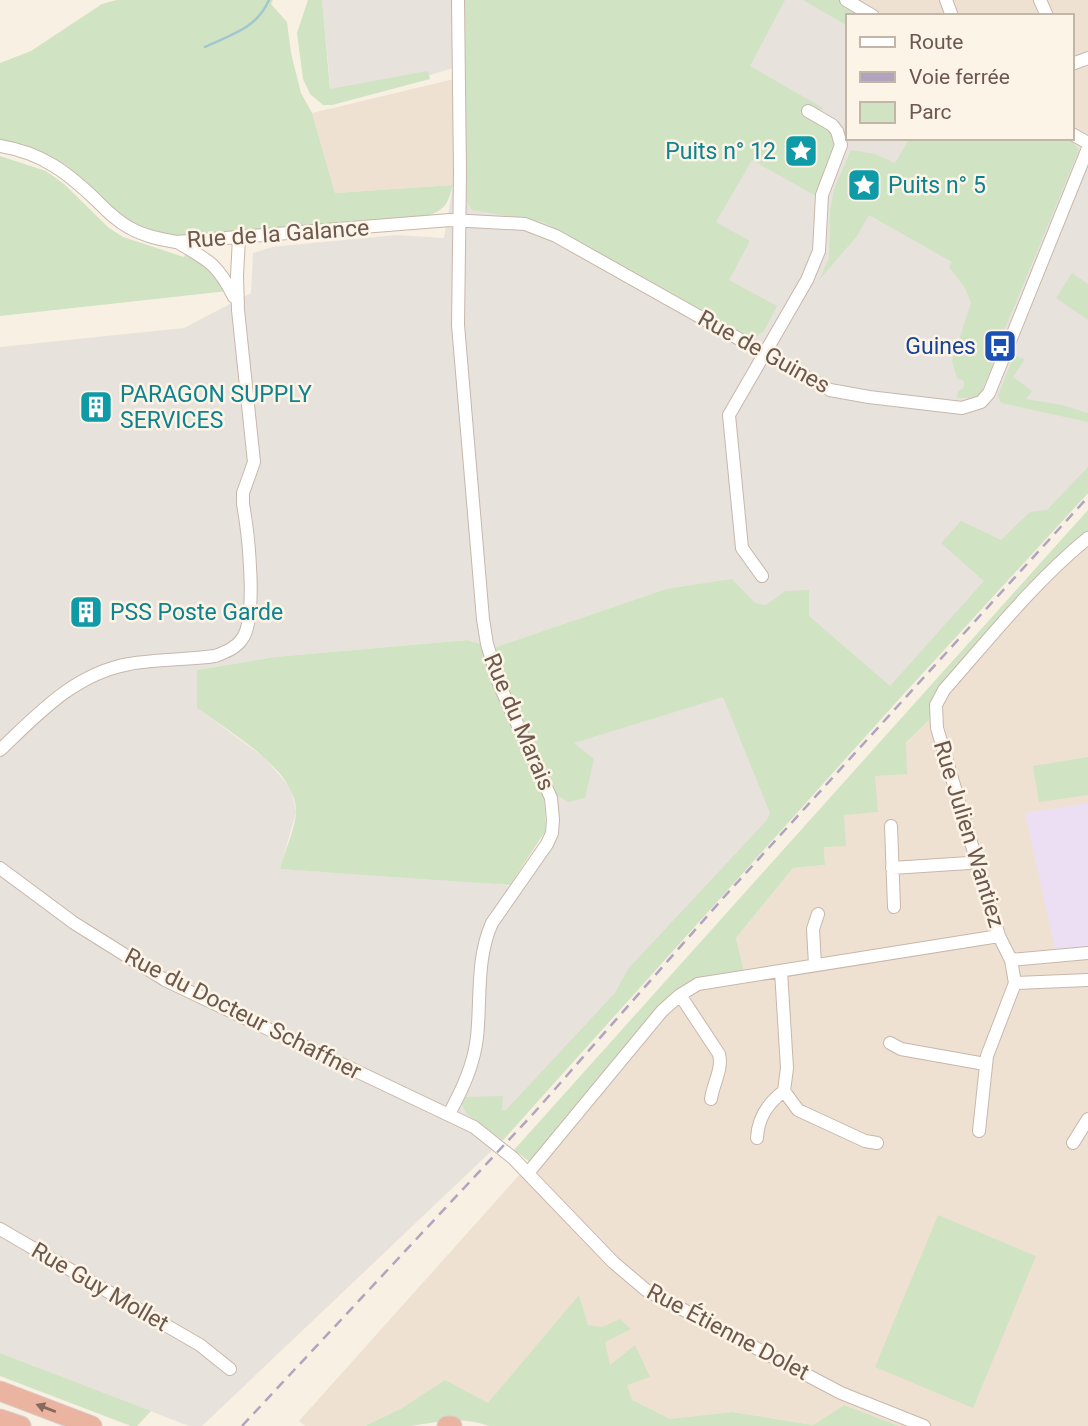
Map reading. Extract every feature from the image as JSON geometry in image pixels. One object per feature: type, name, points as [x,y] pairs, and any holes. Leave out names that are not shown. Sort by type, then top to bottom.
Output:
[{"type":"highway","points":[[0,1391],[92,1426]]},
{"type":"highway","points":[[0,1419],[20,1426]]},
{"type":"street","name":"Rue du Marais","points":[[449,1114],[467,1078],[477,1039],[482,951],[486,936],[492,923],[547,844],[554,820],[551,798],[499,684],[487,644],[458,325],[458,0]]},
{"type":"street","points":[[846,0],[870,14]]},
{"type":"street","points":[[762,576],[742,548],[729,415],[815,265],[819,251],[822,194],[841,145],[832,125],[808,111]]},
{"type":"street","name":"Rue de la Galance","points":[[0,146],[38,157],[59,167],[116,220],[131,229],[176,242],[460,221]]},
{"type":"street","name":"Rue de Guines","points":[[460,221],[510,222],[539,228],[608,264],[820,385],[841,393],[962,408],[981,402],[989,393],[1088,146]]},
{"type":"street","points":[[0,750],[49,704],[86,678],[124,665],[215,656],[229,651],[242,639],[249,625],[252,604],[243,494],[254,462],[238,304],[239,238]]},
{"type":"street","points":[[176,242],[211,261],[226,278],[238,304]]},
{"type":"street","name":"Rue Julien Wantiez","points":[[1015,984],[1010,960],[999,936],[937,729],[936,705],[944,690],[1021,604],[1055,567],[1088,538]]},
{"type":"street","points":[[891,826],[894,907]]},
{"type":"street","points":[[892,868],[969,863],[977,860]]},
{"type":"street","name":"Rue du Docteur Schaffner","points":[[0,868],[74,923],[165,980],[449,1114],[497,1143]]},
{"type":"street","points":[[815,965],[813,929],[818,914]]},
{"type":"street","points":[[528,1173],[654,1020],[680,995],[698,984],[999,936]]},
{"type":"street","points":[[1010,960],[1088,953]]},
{"type":"street","points":[[781,971],[787,1068],[784,1091],[797,1110],[865,1141],[877,1143]]},
{"type":"street","points":[[979,1131],[985,1064],[1015,984],[1088,980]]},
{"type":"street","points":[[680,995],[719,1054],[722,1064],[710,1099]]},
{"type":"street","points":[[890,1042],[901,1049],[985,1064]]},
{"type":"street","points":[[757,1138],[758,1127],[769,1102],[784,1091]]},
{"type":"street","points":[[1073,1143],[1088,1119]]},
{"type":"street","name":"Rue Étienne Dolet","points":[[497,1143],[613,1262],[646,1290],[841,1393],[924,1426]]},
{"type":"street","name":"Rue Guy Mollet","points":[[0,1229],[200,1345],[230,1368]]},
{"type":"shaded area","points":[[322,0],[856,0],[880,14],[846,14],[846,140],[1088,138],[1088,493],[503,1140],[202,1426],[189,1426],[0,1353],[0,347],[184,328],[251,293],[253,253],[272,247],[396,235],[444,238],[453,185],[453,68],[332,105]],"holes":[[[732,580],[614,729],[573,743],[534,742],[557,795],[558,824],[520,887],[459,880],[280,869],[296,812],[291,789],[266,759],[197,708],[197,670],[275,657],[467,640],[493,648],[666,589]]]},
{"type":"shaded area","points":[[856,0],[1088,0],[1088,138],[1074,130],[1074,14],[880,14]]},
{"type":"shaded area","points":[[454,79],[453,185],[335,193],[312,113]]},
{"type":"shaded area","points":[[1088,531],[1088,1426],[899,1426],[844,1405],[813,1425],[733,1412],[670,1420],[487,1404],[445,1381],[402,1408],[365,1426],[305,1426],[299,1421],[530,1163],[674,991],[701,977],[744,971],[736,938],[793,868],[825,865],[824,847],[843,815],[875,776],[929,720],[932,701],[940,685],[1042,573]]},
{"type":"shaded area","points":[[1088,803],[1088,948],[1055,949],[1025,813]]},
{"type":"green space","points":[[117,0],[273,0],[271,4],[287,22],[301,93],[312,113],[335,193],[453,185],[447,203],[437,212],[424,217],[180,237],[126,221],[66,165],[34,149],[0,139],[0,63],[31,51],[102,4]]},
{"type":"green space","points":[[308,0],[322,0],[330,89],[428,71],[430,79],[332,105],[323,105],[310,94],[303,79],[297,33]]},
{"type":"green space","points":[[465,0],[785,0],[750,66],[823,108],[818,111],[834,135],[835,148],[816,196],[752,160],[716,222],[750,241],[729,280],[777,306],[764,331],[756,337],[747,336],[543,222],[472,210],[467,202]]},
{"type":"green space","points":[[803,0],[839,0],[863,14],[846,14],[846,25]]},
{"type":"green space","points":[[909,140],[1072,140],[1079,150],[992,360],[994,361],[981,393],[975,398],[957,398],[958,392],[964,387],[964,381],[957,378],[952,361],[971,303],[965,288],[949,267],[952,262],[869,215],[857,236],[819,280],[829,258],[830,210],[834,189],[851,150],[875,154],[895,163]]},
{"type":"green space","points":[[0,156],[46,171],[64,184],[109,228],[123,237],[184,257],[186,252],[204,261],[228,291],[0,316]]},
{"type":"green space","points":[[1072,273],[1088,284],[1088,320],[1056,298]]},
{"type":"green space","points":[[1014,356],[1025,359],[1013,377],[1032,391],[1026,399],[1062,405],[1087,413],[1088,411],[1088,422],[1001,403],[998,395]]},
{"type":"green space","points":[[1088,467],[1088,493],[503,1140],[467,1114],[462,1105],[465,1097],[503,1096],[502,1110],[506,1110],[615,993],[628,969],[767,820],[770,813],[723,697],[574,743],[594,759],[585,798],[568,802],[557,795],[534,743],[521,747],[544,796],[546,830],[510,885],[280,869],[295,817],[293,795],[285,780],[258,752],[197,708],[197,670],[275,657],[467,640],[493,648],[666,589],[732,579],[755,603],[766,605],[785,591],[809,590],[809,616],[890,686],[984,581],[941,543],[961,521],[1001,540],[1030,512],[1047,510]]},
{"type":"green space","points":[[1088,510],[1088,531],[1042,573],[940,685],[932,701],[929,720],[906,743],[907,774],[875,776],[878,812],[844,815],[846,846],[824,847],[825,865],[793,868],[736,938],[744,971],[701,977],[674,991],[530,1162],[514,1150]]},
{"type":"green space","points":[[1088,757],[1088,795],[1039,802],[1033,766]]},
{"type":"green space","points":[[938,1215],[1036,1256],[973,1408],[875,1367]]},
{"type":"green space","points":[[579,1295],[588,1325],[602,1327],[620,1319],[631,1329],[605,1342],[610,1365],[635,1345],[650,1377],[627,1385],[632,1400],[670,1419],[733,1412],[813,1425],[844,1405],[899,1426],[489,1426],[460,1421],[411,1426],[365,1426],[402,1408],[445,1380],[488,1403]]},
{"type":"green space","points":[[0,1353],[151,1411],[137,1426],[131,1426],[0,1376]]},
{"type":"waterway","points":[[205,47],[250,24],[264,10],[269,0]]},
{"type":"railway","points":[[242,1426],[533,1114],[724,897],[1088,497]]},
{"type":"place","name":"Puits n° 12","points":[[801,151]]},
{"type":"place","name":"Puits n° 5","points":[[864,185]]},
{"type":"place","name":"Guines","points":[[1000,346]]},
{"type":"place","name":"PARAGON SUPPLY SERVICES","points":[[96,407]]},
{"type":"place","name":"PSS Poste Garde","points":[[86,612]]}]
